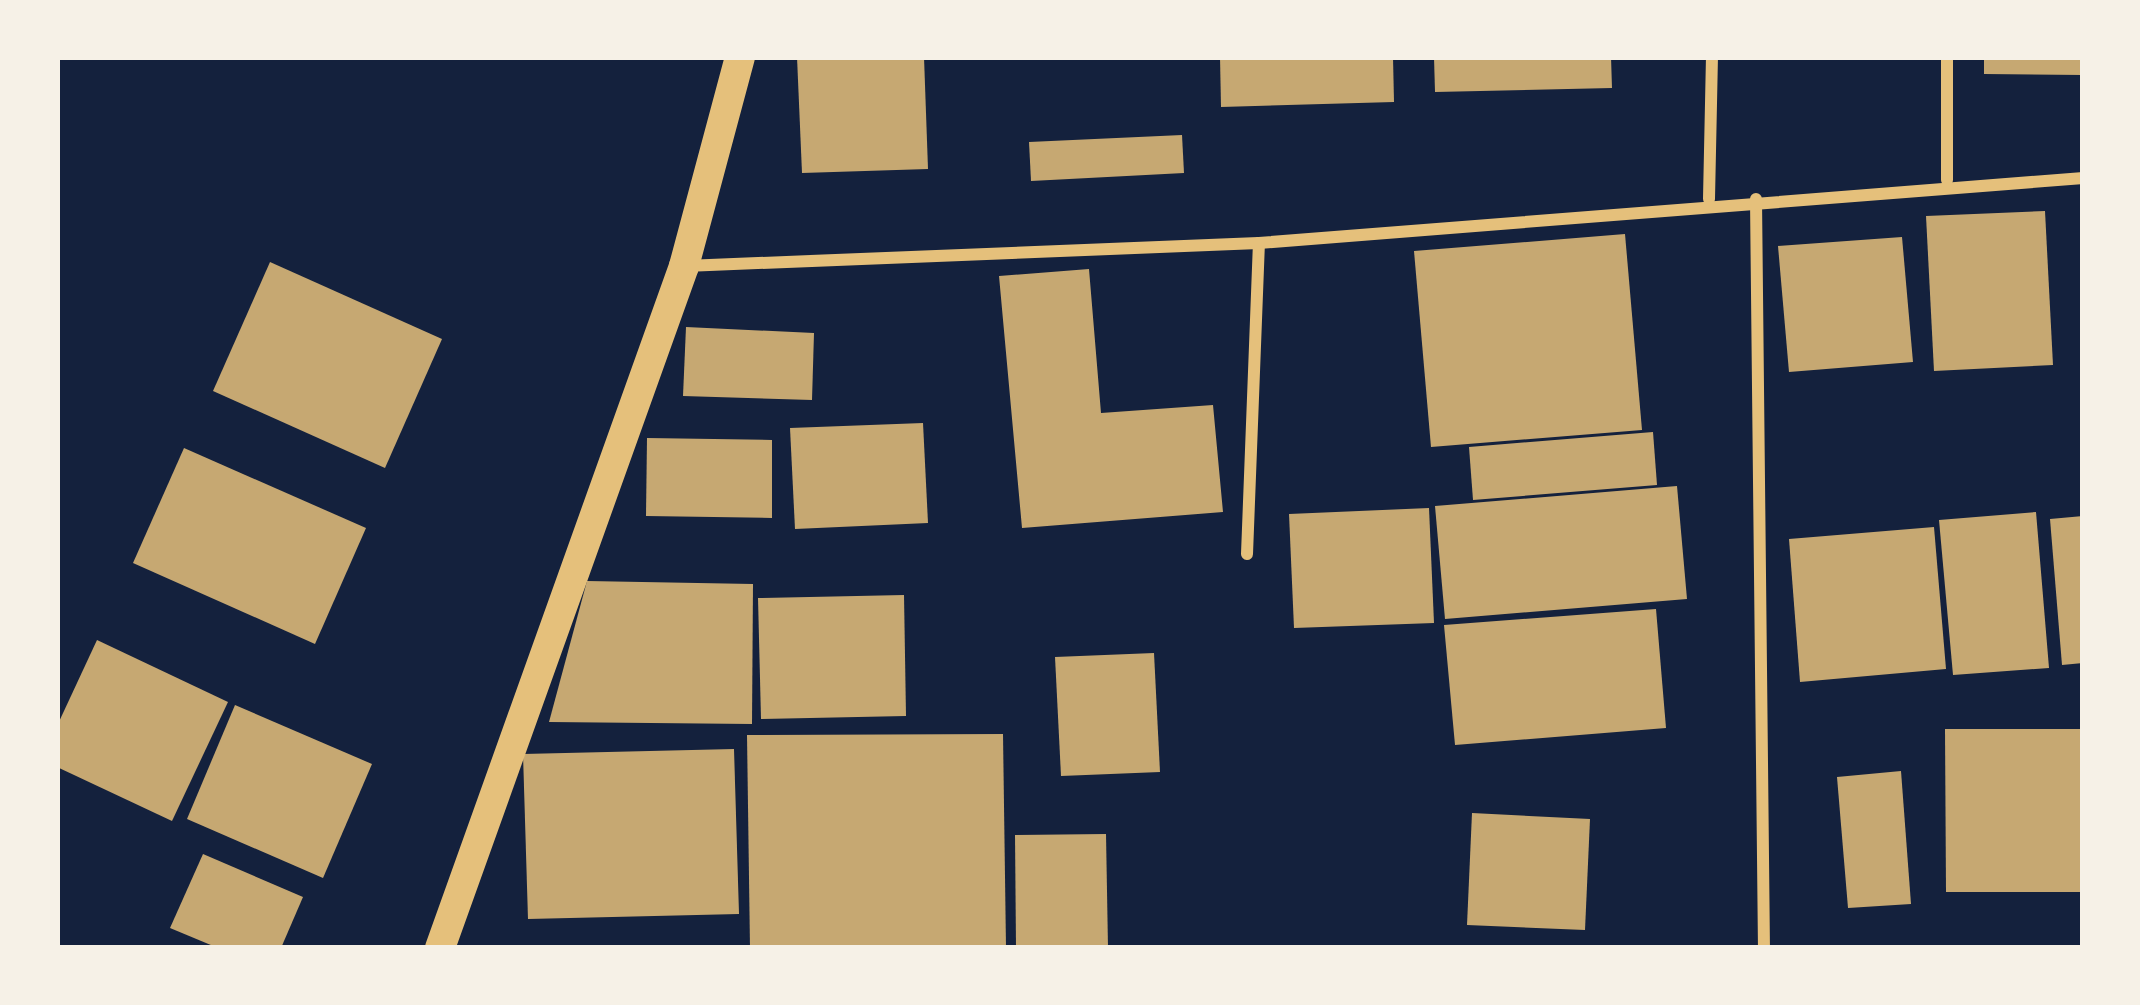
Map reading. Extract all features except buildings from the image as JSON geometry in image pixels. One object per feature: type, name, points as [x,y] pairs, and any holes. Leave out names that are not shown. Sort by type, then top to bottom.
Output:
[{"type":"main road","points":[[440,948],[684,266],[740,57]]},
{"type":"street","points":[[1709,200],[1712,57]]},
{"type":"street","points":[[1947,180],[1948,57]]},
{"type":"street","points":[[684,266],[1258,243],[1947,180],[2083,178]]},
{"type":"street","points":[[1756,199],[1764,948]]},
{"type":"street","points":[[1247,554],[1258,243]]}]
